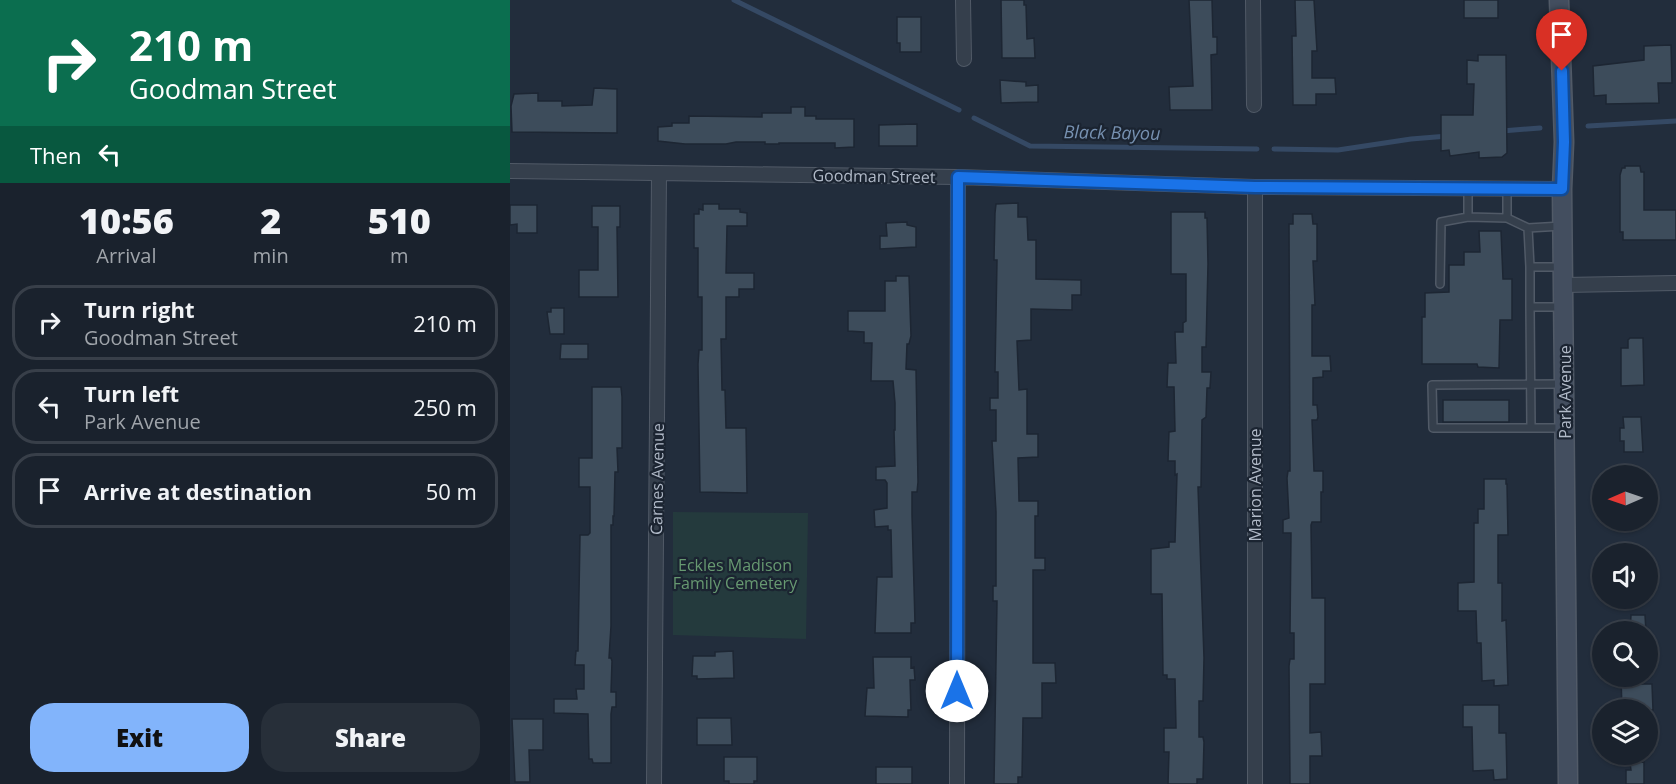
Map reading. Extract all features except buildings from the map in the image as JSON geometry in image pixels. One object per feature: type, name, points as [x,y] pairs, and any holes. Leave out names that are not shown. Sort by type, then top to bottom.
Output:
[{"type":"main road","name":"Park Avenue","points":[[1559,0],[1564,142],[1562,226],[1568,784]]},
{"type":"street","points":[[963,0],[964,58]]},
{"type":"street","points":[[1253,0],[1254,105]]},
{"type":"street","name":"Goodman Street","points":[[510,171],[958,177],[1255,187],[1562,189]]},
{"type":"street","name":"Carnes Avenue","points":[[654,784],[659,174]]},
{"type":"street","points":[[957,784],[958,177]]},
{"type":"street","name":"Marion Avenue","points":[[1255,187],[1255,784]]},
{"type":"street","points":[[1564,276],[1676,284]]},
{"type":"lane","points":[[1468,188],[1468,217]]},
{"type":"lane","points":[[1507,189],[1507,218]]},
{"type":"lane","points":[[1440,284],[1441,222],[1468,217],[1507,218],[1528,228],[1562,226]]},
{"type":"lane","points":[[1528,228],[1531,428]]},
{"type":"lane","points":[[1530,267],[1564,276]]},
{"type":"lane","points":[[1530,307],[1564,307]]},
{"type":"lane","points":[[1565,384],[1432,385],[1433,428],[1565,428]]},
{"type":"green space","name":"Eckles Madison Family Cemetery","points":[[673,512],[808,513],[806,639],[673,635]]},
{"type":"waterway","name":"Black Bayou","points":[[734,0],[959,110]]},
{"type":"waterway","name":"Black Bayou","points":[[974,118],[1030,146],[1257,149]]},
{"type":"waterway","name":"Black Bayou","points":[[1588,126],[1676,121]]},
{"type":"waterway","name":"Black Bayou","points":[[1502,131],[1540,128]]},
{"type":"waterway","name":"Black Bayou","points":[[1274,149],[1338,150],[1448,136]]},
{"type":"route","points":[[957,691],[958,177],[1255,187],[1562,189],[1564,142],[1562,71]]}]
